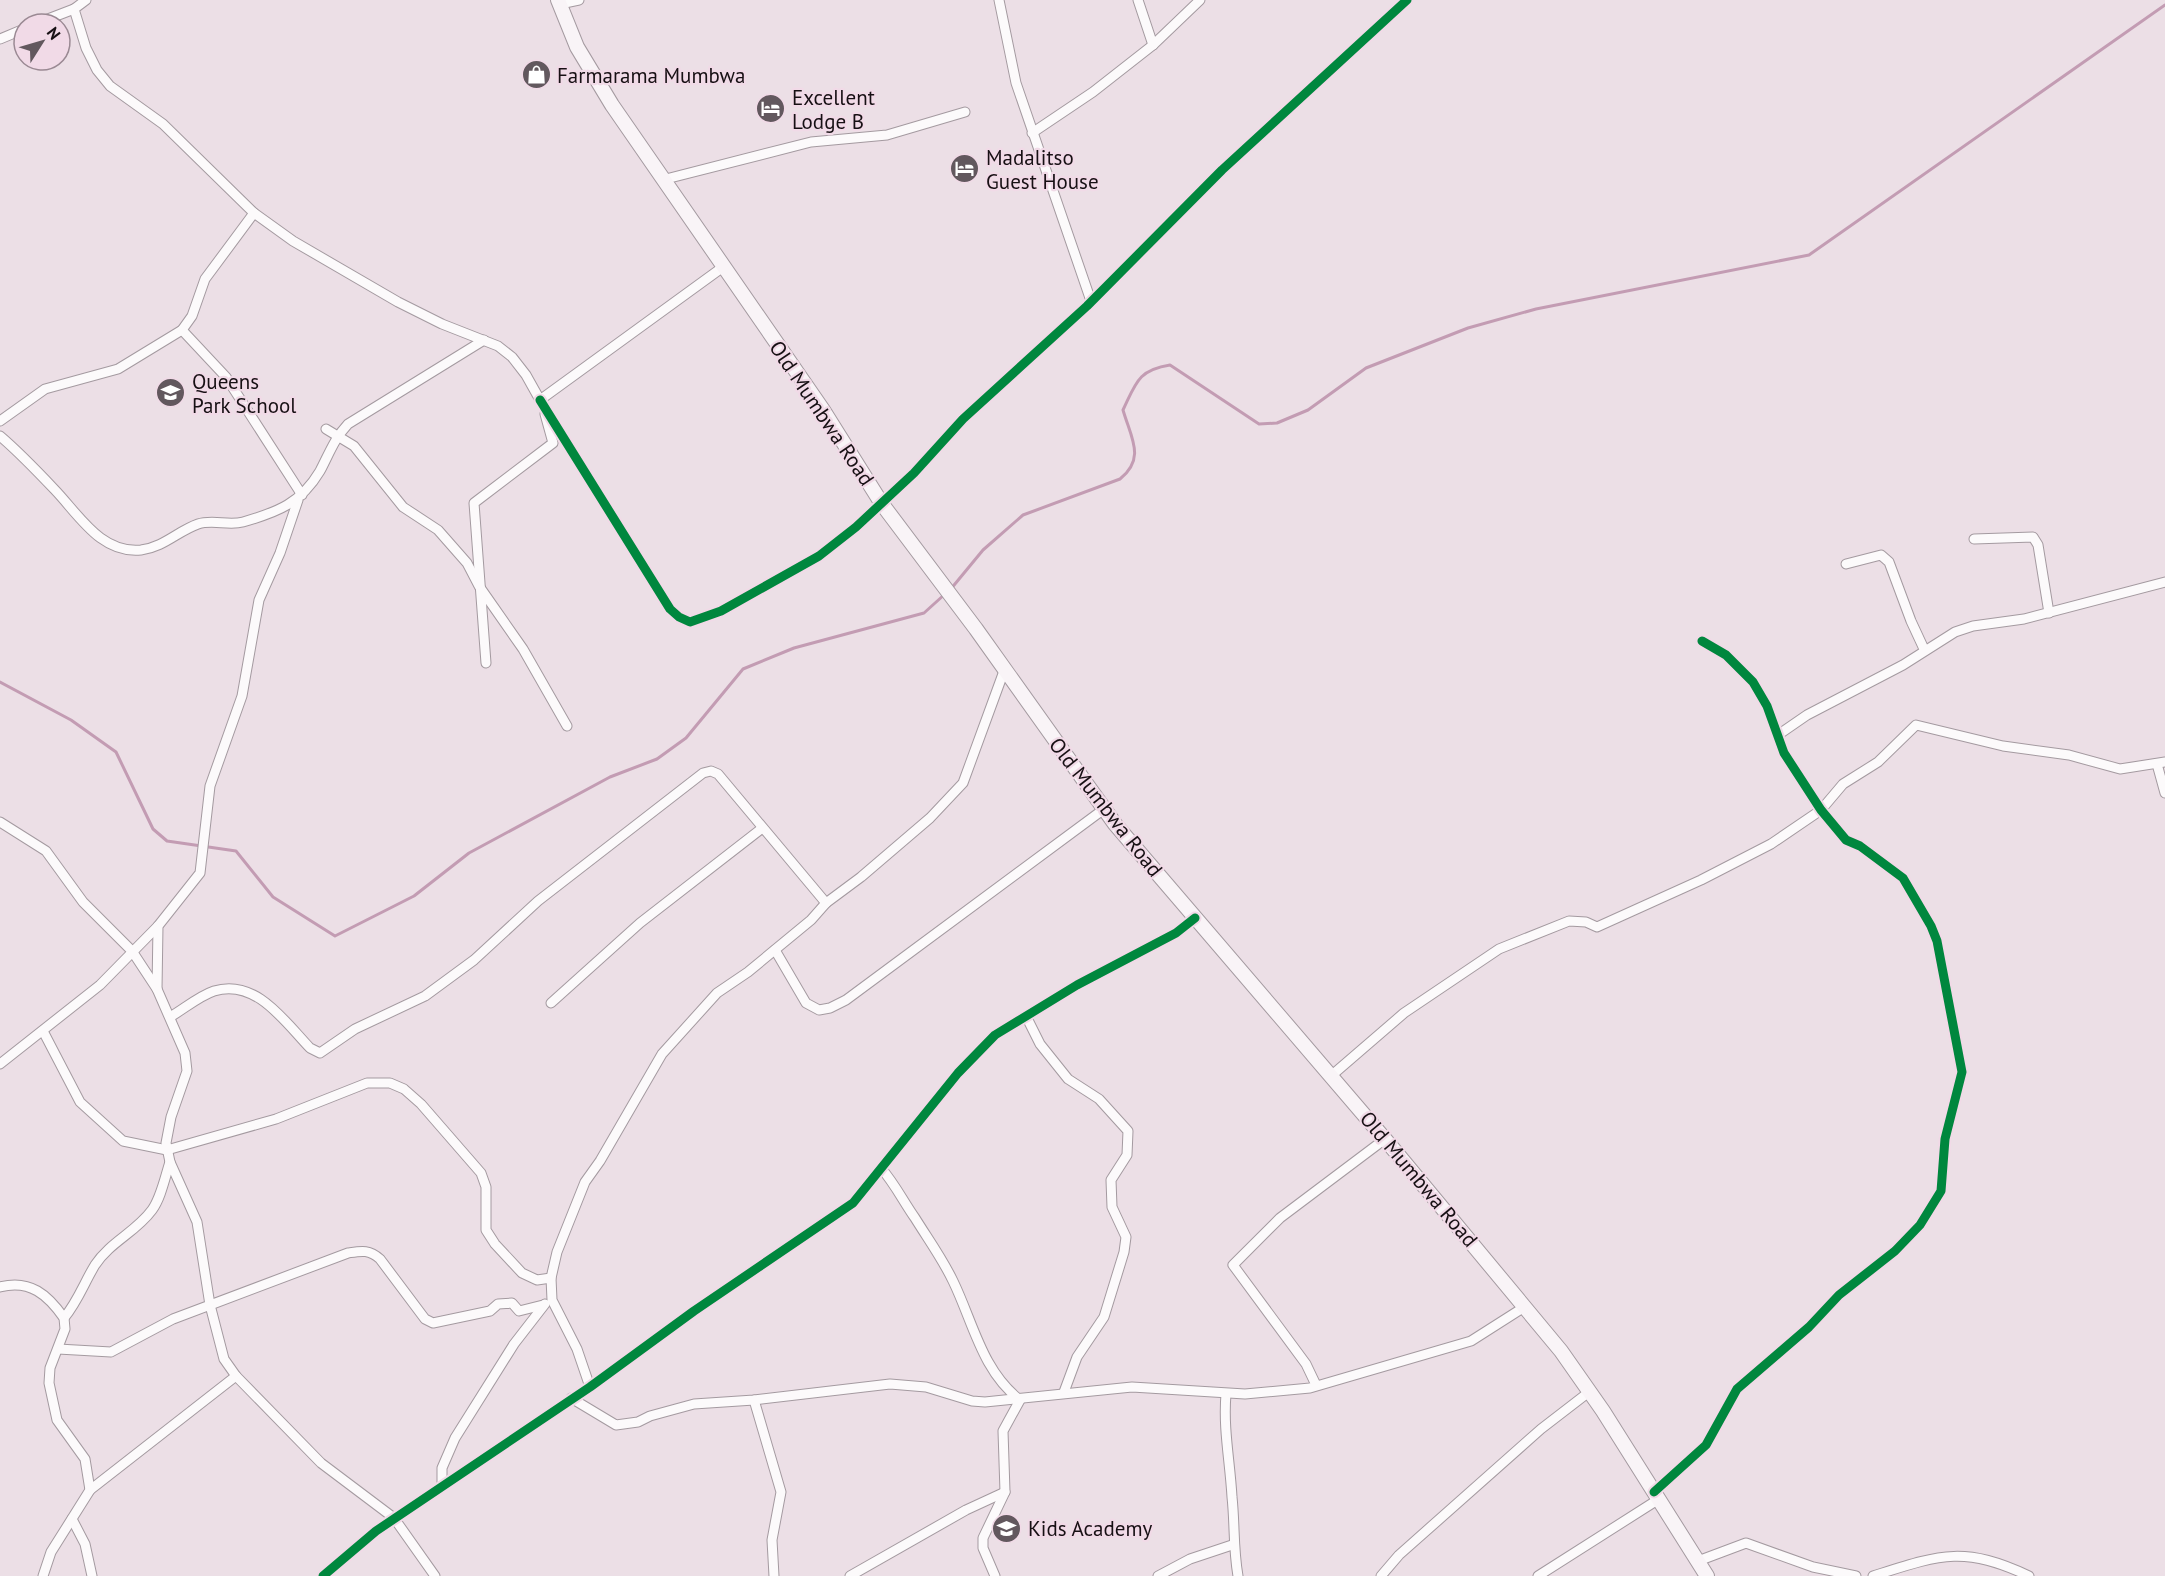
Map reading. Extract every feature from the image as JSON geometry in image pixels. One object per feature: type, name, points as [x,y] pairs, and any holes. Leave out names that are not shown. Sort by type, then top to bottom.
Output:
[{"type":"main road","name":"Old Mumbwa Road","points":[[559,2],[577,46],[597,83],[662,180],[823,410],[882,504],[976,628],[1004,671],[1104,809],[1526,1306],[1589,1392],[1707,1576]]},
{"type":"street","points":[[66,12],[86,0]]},
{"type":"street","points":[[559,2],[579,0]]},
{"type":"street","points":[[999,0],[1016,83],[1091,301]]},
{"type":"street","points":[[1138,0],[1153,45]]},
{"type":"street","points":[[1032,133],[1093,92],[1153,45],[1200,0]]},
{"type":"street","points":[[1389,0],[1396,10]]},
{"type":"street","points":[[74,9],[86,48],[97,70],[110,86],[163,124],[254,213],[294,241],[398,302],[442,324],[498,346],[512,357],[670,609],[679,617],[690,622],[699,621],[731,606],[819,556],[882,504],[963,419],[1091,301],[1222,170],[1407,0]]},
{"type":"street","points":[[0,49],[2,39]]},
{"type":"street","points":[[662,180],[811,142],[887,135],[965,112]]},
{"type":"street","points":[[0,421],[45,389],[118,369],[182,330],[192,316],[205,279],[254,213]]},
{"type":"street","points":[[540,400],[723,267]]},
{"type":"street","points":[[182,330],[226,377],[300,498]]},
{"type":"street","points":[[0,1064],[100,986],[158,926],[195,881],[203,866],[204,829],[210,786],[242,696],[259,600],[280,553],[300,498],[319,472],[338,435],[367,410],[484,340]]},
{"type":"street","points":[[486,663],[474,503],[554,443],[540,400]]},
{"type":"street","points":[[326,429],[354,446],[403,507],[438,531],[467,563],[479,586],[504,619],[567,726]]},
{"type":"street","points":[[0,436],[21,454],[94,534],[123,549],[141,550],[157,546],[197,524],[242,523],[300,498]]},
{"type":"street","points":[[1974,539],[2033,537],[2038,545],[2049,613]]},
{"type":"street","points":[[1846,564],[1881,555],[1889,562],[1924,649]]},
{"type":"street","points":[[1778,735],[1833,700],[1903,665],[1924,649],[1954,632],[1973,626],[2049,613],[2165,582]]},
{"type":"street","points":[[1538,1576],[1656,1495],[1706,1445],[1737,1389],[1809,1327],[1839,1295],[1895,1251],[1920,1225],[1941,1191],[1945,1139],[1962,1072],[1937,941],[1931,926],[1903,879],[1860,846],[1846,840],[1821,810],[1784,753],[1767,706],[1753,682],[1726,655],[1701,641]]},
{"type":"street","points":[[442,1486],[442,1468],[455,1438],[485,1394],[514,1344],[548,1302],[557,1252],[585,1182],[600,1161],[662,1054],[717,993],[748,972],[811,920],[826,903],[921,825],[963,783],[1004,671]]},
{"type":"street","points":[[1331,1076],[1404,1013],[1499,949],[1569,921],[1586,922],[1597,927],[1701,880],[1771,844],[1821,810],[1843,784],[1878,762],[1916,725],[2003,746],[2069,755],[2102,766],[2120,769],[2161,763],[2165,793]]},
{"type":"street","points":[[170,1017],[214,991],[224,989],[244,991],[262,999],[310,1048],[320,1053],[355,1029],[425,996],[450,978],[474,960],[538,901],[654,813],[696,776],[711,771],[718,774],[761,829],[826,903]]},
{"type":"street","points":[[775,950],[806,1003],[819,1010],[830,1008],[846,1000],[1104,809]]},
{"type":"street","points":[[0,822],[46,850],[83,902],[132,951],[157,988],[170,1017],[187,1064],[171,1117],[166,1143],[167,1150],[170,1162],[197,1222],[210,1305],[224,1359],[236,1376],[321,1463],[394,1518],[435,1576]]},
{"type":"street","points":[[551,1003],[640,923],[761,829]]},
{"type":"street","points":[[323,1576],[394,1518],[590,1387],[694,1311],[853,1203],[958,1073],[996,1035],[1077,985],[1176,933],[1195,918]]},
{"type":"street","points":[[157,988],[158,926]]},
{"type":"street","points":[[1026,1016],[1041,1044],[1068,1079],[1099,1100],[1128,1131],[1126,1155],[1111,1180],[1112,1207],[1126,1237],[1125,1252],[1104,1317],[1077,1357],[1064,1392]]},
{"type":"street","points":[[43,1031],[80,1102],[123,1141],[167,1150],[276,1119],[367,1083],[390,1083],[404,1089],[421,1104],[481,1173],[486,1187],[486,1230],[495,1244],[522,1273],[537,1280],[551,1278]]},
{"type":"street","points":[[1316,1385],[1306,1364],[1233,1265],[1280,1218],[1385,1138]]},
{"type":"street","points":[[64,1318],[77,1303],[96,1265],[115,1242],[142,1221],[154,1208],[170,1162]]},
{"type":"street","points":[[881,1168],[895,1183],[941,1257],[955,1284],[978,1344],[1006,1389],[1020,1400]]},
{"type":"street","points":[[58,1349],[111,1352],[162,1324],[348,1253],[363,1251],[373,1252],[380,1259],[425,1319],[433,1323],[489,1311],[498,1304],[512,1303],[519,1311],[548,1302]]},
{"type":"street","points":[[0,1287],[10,1284],[40,1290],[64,1318],[65,1329],[50,1368],[52,1401],[57,1420],[85,1459],[90,1490]]},
{"type":"street","points":[[548,1302],[578,1349],[590,1387]]},
{"type":"street","points":[[571,1398],[616,1425],[638,1422],[650,1416],[694,1404],[754,1400],[890,1384],[926,1387],[972,1401],[1020,1400],[1064,1392],[1152,1387],[1226,1394],[1297,1390],[1471,1341],[1526,1306]]},
{"type":"street","points":[[43,1576],[51,1552],[90,1490],[236,1376]]},
{"type":"street","points":[[1381,1576],[1399,1556],[1541,1429],[1589,1392]]},
{"type":"street","points":[[1226,1394],[1225,1438],[1233,1497],[1232,1545],[1238,1576]]},
{"type":"street","points":[[754,1400],[781,1492],[772,1540],[774,1576]]},
{"type":"street","points":[[994,1576],[983,1548],[983,1538],[1005,1492],[1003,1431],[1020,1400]]},
{"type":"street","points":[[850,1576],[972,1507],[1005,1492]]},
{"type":"street","points":[[72,1519],[85,1544],[92,1576]]},
{"type":"street","points":[[1698,1561],[1746,1543],[1813,1567],[1856,1576]]},
{"type":"street","points":[[1158,1576],[1190,1558],[1232,1545]]},
{"type":"street","points":[[1873,1576],[1933,1557],[1973,1555],[2029,1576]]},
{"type":"waterway","points":[[950,590],[983,550],[1023,515],[1120,479],[1128,471],[1133,463],[1134,447],[1123,410],[1139,379],[1151,370],[1170,365],[1259,424],[1277,423],[1308,410],[1366,368],[1468,328],[1536,309],[1809,255],[2165,5]]},
{"type":"waterway","points":[[0,682],[71,720],[116,752],[153,829],[167,841],[236,851],[273,897],[335,936],[414,896],[469,853],[610,777],[657,759],[686,738],[743,669],[794,648],[924,613],[945,594]]},
{"type":"cycle path","points":[[540,400],[670,609],[679,617],[690,622],[721,611],[819,556],[856,527],[914,473],[963,419],[1087,306],[1222,170],[1407,0]]},
{"type":"cycle path","points":[[1654,1492],[1706,1445],[1737,1389],[1809,1327],[1839,1295],[1895,1251],[1920,1225],[1941,1191],[1945,1139],[1962,1072],[1937,941],[1931,926],[1903,878],[1860,846],[1846,840],[1821,810],[1784,753],[1767,706],[1753,682],[1726,655],[1702,641]]},
{"type":"cycle path","points":[[323,1576],[376,1531],[590,1387],[694,1311],[853,1203],[958,1073],[995,1035],[1077,985],[1176,933],[1195,918]]},
{"type":"place","name":"Farmarama Mumbwa","points":[[536,75]]},
{"type":"place","name":"Excellent Lodge B","points":[[771,109]]},
{"type":"place","name":"Madalitso Guest House","points":[[965,169]]},
{"type":"place","name":"Queens Park School","points":[[171,393]]},
{"type":"place","name":"Kids Academy","points":[[1007,1528]]}]
